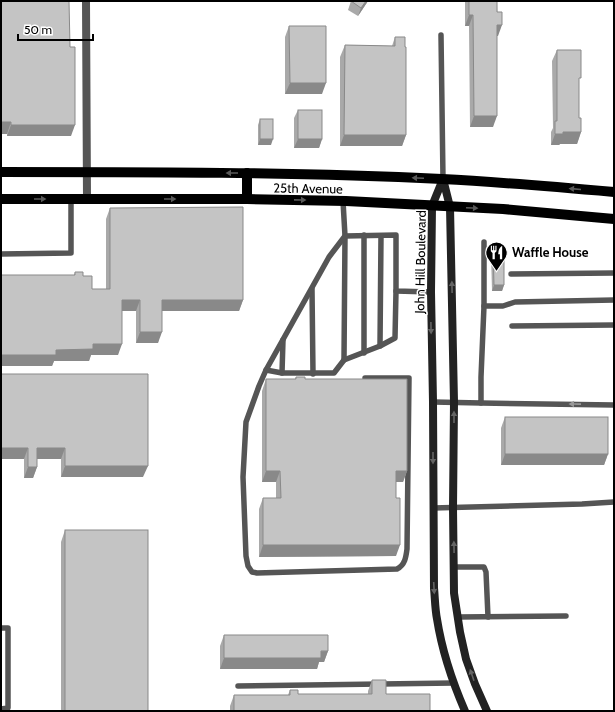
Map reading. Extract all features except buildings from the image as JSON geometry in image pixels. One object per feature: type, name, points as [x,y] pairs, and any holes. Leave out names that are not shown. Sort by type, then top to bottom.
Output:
[{"type":"main road","name":"25th Avenue","points":[[1,172],[343,175],[443,179],[614,192]]},
{"type":"main road","points":[[247,173],[247,199]]},
{"type":"main road","name":"25th Avenue","points":[[1,199],[247,199],[343,201],[503,209],[614,219]]},
{"type":"street","points":[[86,1],[87,199]]},
{"type":"street","points":[[443,179],[450,207],[454,402],[454,593],[466,659],[487,711]]},
{"type":"street","name":"John Hill Boulevard","points":[[443,179],[432,206],[431,292],[434,588],[437,618],[445,658],[465,711]]},
{"type":"lane","points":[[441,35],[443,179]]},
{"type":"lane","points":[[1,254],[71,254],[71,199]]},
{"type":"lane","points":[[343,201],[345,236],[344,360]]},
{"type":"lane","points":[[364,235],[364,353]]},
{"type":"lane","points":[[266,370],[282,373],[334,373],[344,360],[364,353],[395,338],[396,235],[345,236],[329,257],[266,370],[258,386],[246,422],[243,477],[246,556],[249,569],[256,573],[397,569],[403,564],[406,558],[407,549],[410,378],[365,378]]},
{"type":"lane","points":[[380,346],[381,236]]},
{"type":"lane","points":[[481,403],[484,242]]},
{"type":"lane","points":[[511,274],[614,273]]},
{"type":"lane","points":[[312,288],[312,374]]},
{"type":"lane","points":[[396,291],[431,292]]},
{"type":"lane","points":[[484,306],[503,306],[515,302],[614,300]]},
{"type":"lane","points":[[512,326],[614,325]]},
{"type":"lane","points":[[282,373],[283,340]]},
{"type":"lane","points":[[433,402],[614,405]]},
{"type":"lane","points":[[433,508],[614,502]]},
{"type":"lane","points":[[454,567],[484,567],[486,572],[488,617]]},
{"type":"lane","points":[[458,617],[566,616]]},
{"type":"lane","points":[[1,628],[8,628],[8,708],[1,708]]},
{"type":"lane","points":[[238,686],[454,684]]},
{"type":"place","name":"Waffle House","points":[[497,272]]}]
